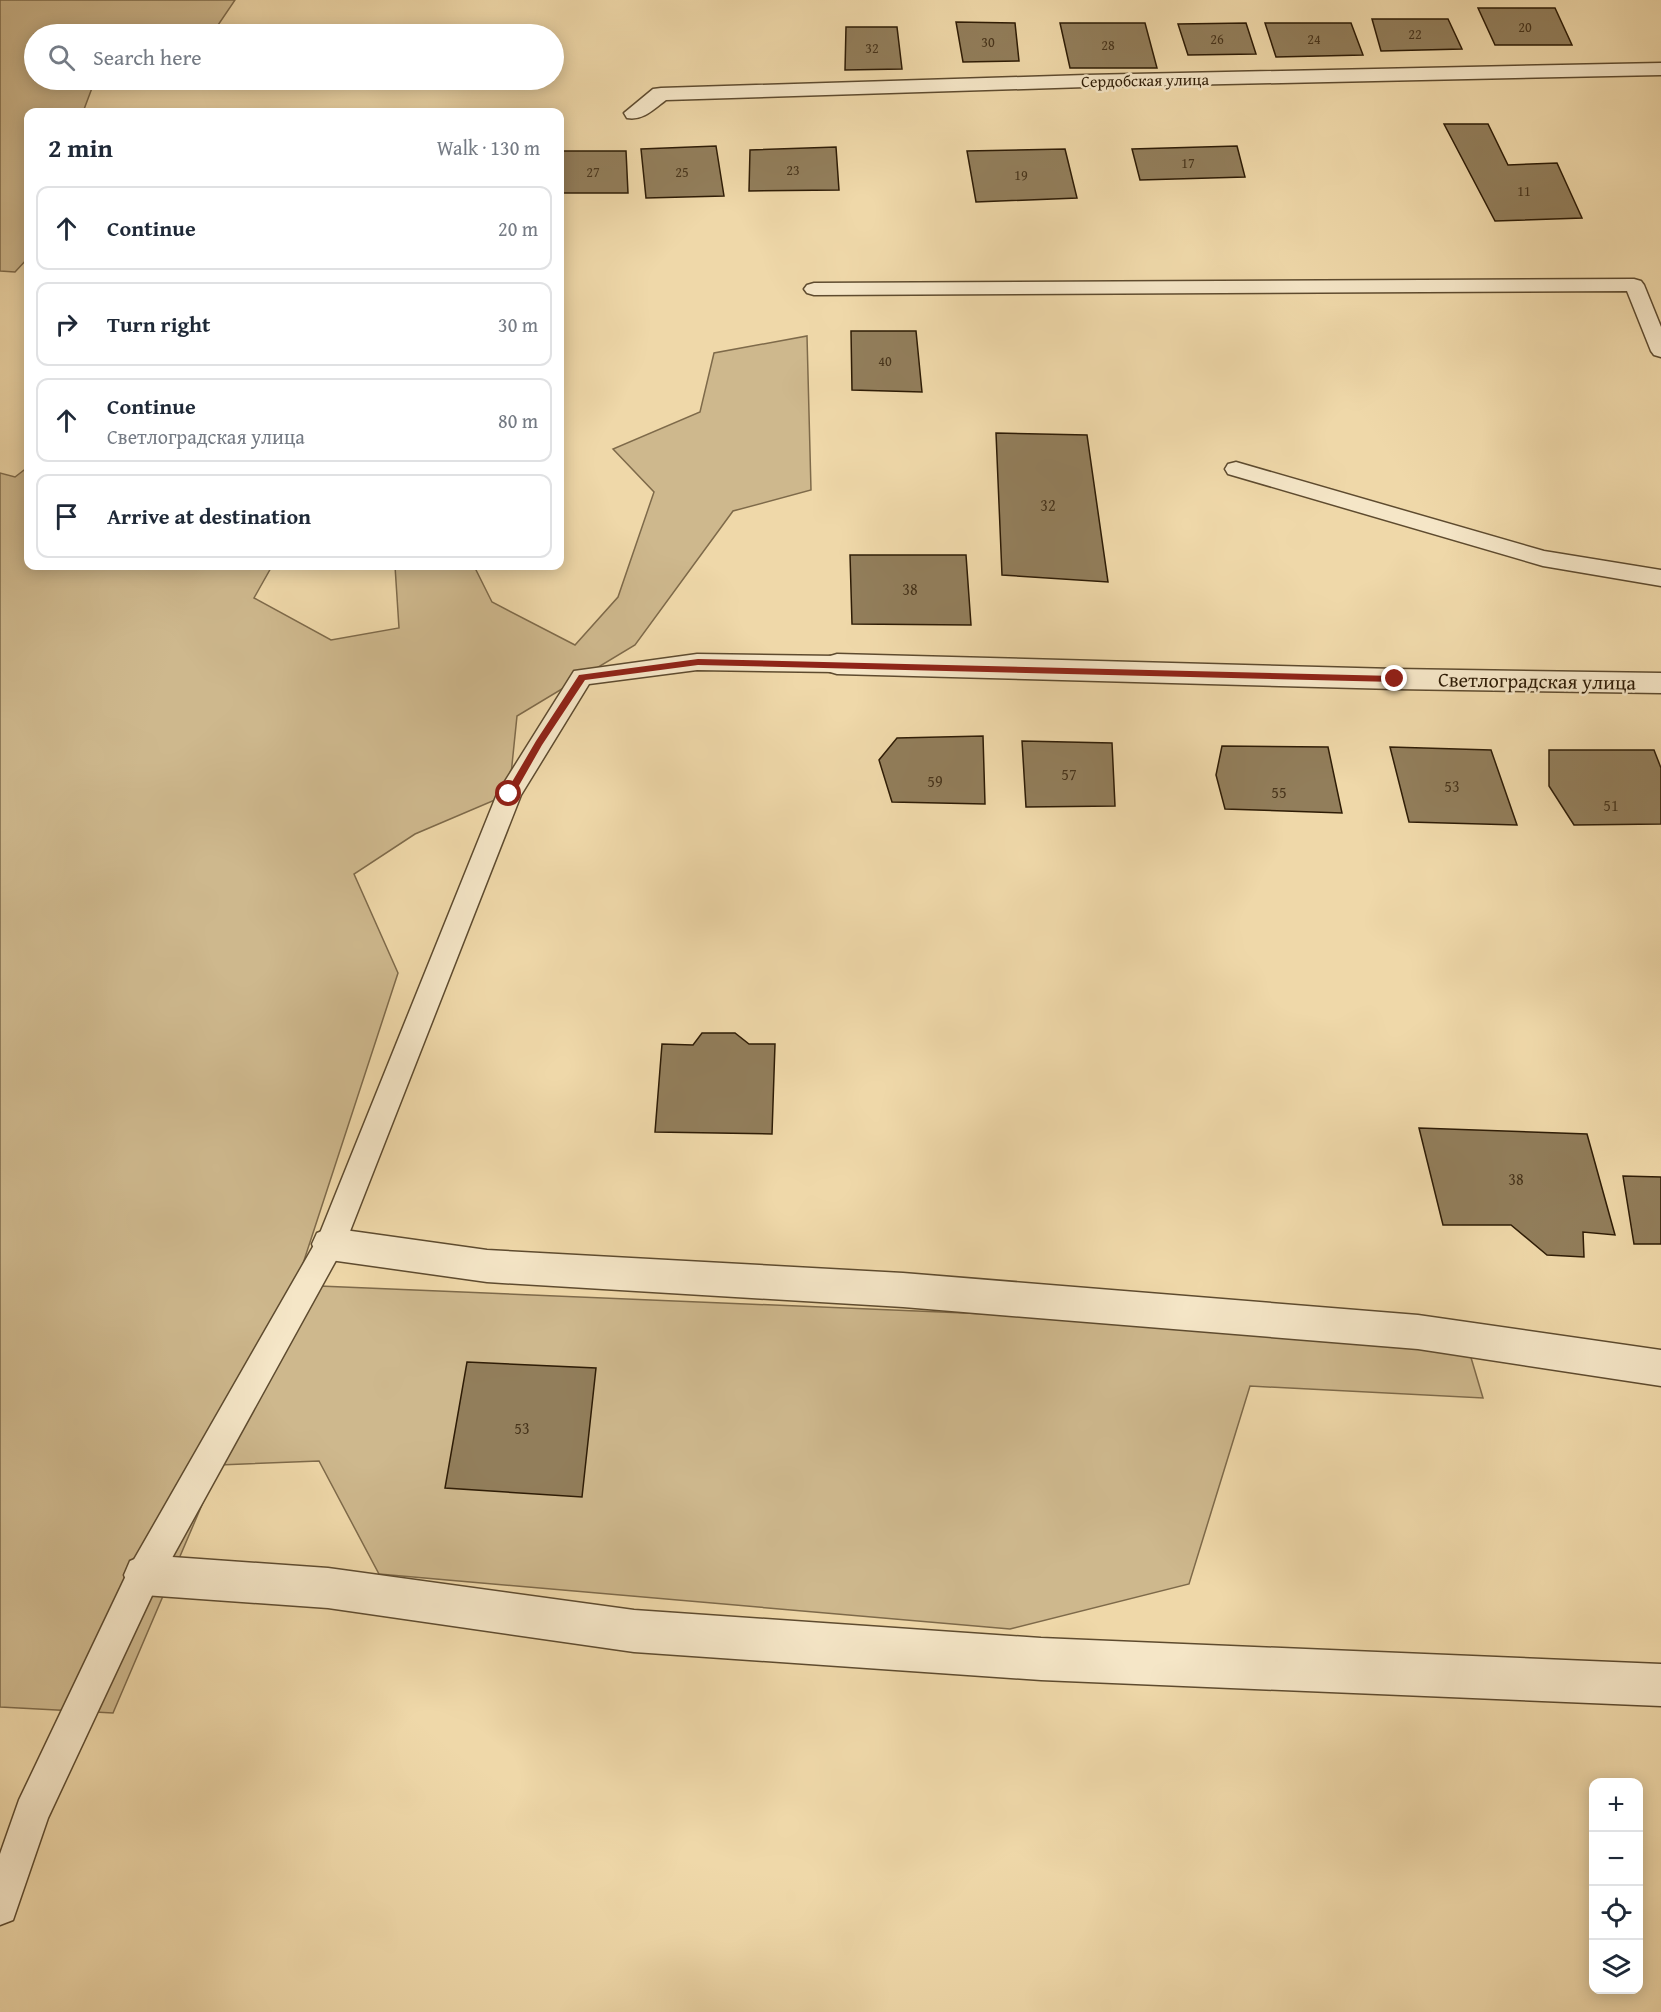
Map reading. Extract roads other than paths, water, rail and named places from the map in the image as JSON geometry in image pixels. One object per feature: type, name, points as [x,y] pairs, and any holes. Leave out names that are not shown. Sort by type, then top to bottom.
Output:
[{"type":"street","name":"Сердобская улица","points":[[635,113],[661,94],[1086,81],[1661,69]]},
{"type":"street","name":"Светлоградская улица","points":[[837,664],[1395,679],[1661,683]]},
{"type":"street","points":[[330,1244],[487,1266],[903,1290],[1418,1332],[1661,1368]]},
{"type":"street","points":[[144,1575],[328,1588],[634,1631],[1041,1659],[1661,1685]]},
{"type":"lane","points":[[814,289],[1634,285],[1661,351]]},
{"type":"lane","points":[[1236,469],[1543,558],[1661,578]]},
{"type":"lane","points":[[0,1907],[32,1813],[144,1575],[330,1244],[509,794],[582,677],[698,662],[837,664]]}]
